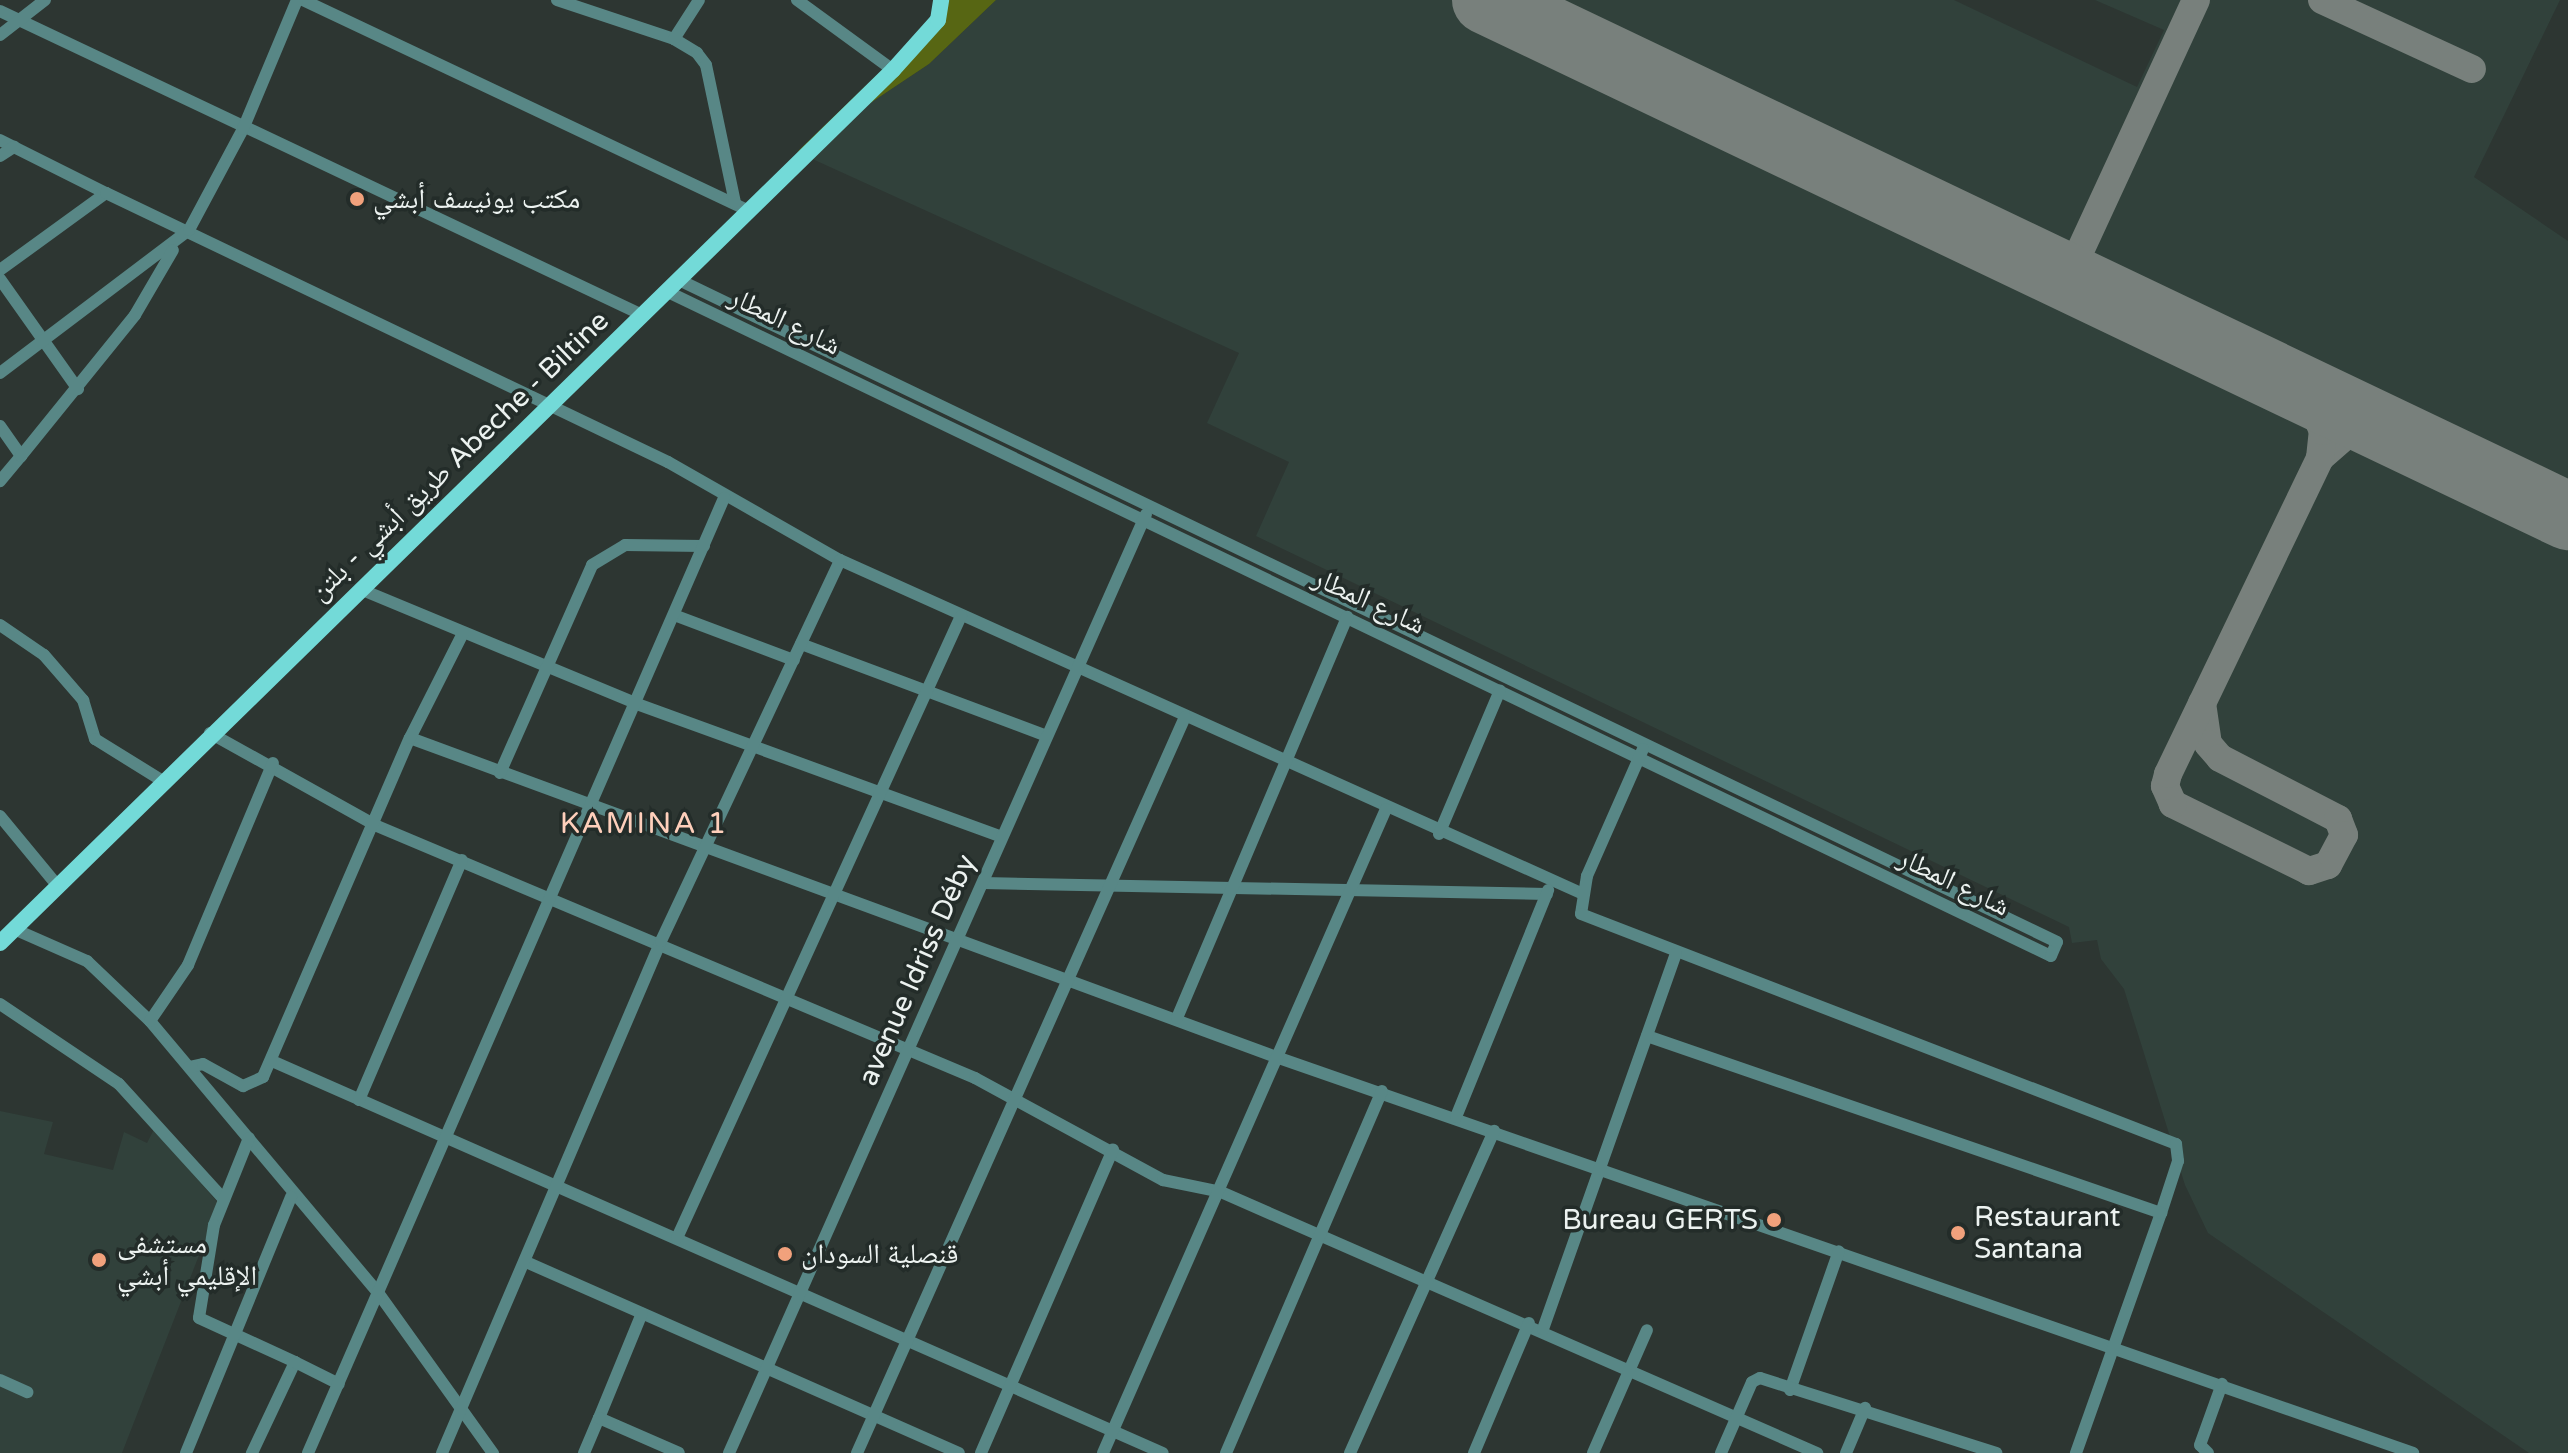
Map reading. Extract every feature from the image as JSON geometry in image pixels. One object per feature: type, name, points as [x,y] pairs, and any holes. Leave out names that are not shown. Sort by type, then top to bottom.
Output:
[{"type":"main road","name":"طريق أبشي - بلتن Abeche - Biltine","points":[[0,943],[161,780],[672,285],[741,206],[893,70],[938,20],[941,0]]},
{"type":"street","points":[[0,35],[45,0]]},
{"type":"street","points":[[0,481],[78,389],[143,304],[175,246],[189,230],[243,129],[300,0],[741,206]]},
{"type":"street","points":[[557,0],[674,39],[706,65],[741,206]]},
{"type":"street","points":[[674,39],[699,0]]},
{"type":"street","points":[[797,0],[893,70]]},
{"type":"street","points":[[0,11],[243,129],[640,314]]},
{"type":"street","points":[[0,140],[668,462],[724,498],[840,560],[1284,765],[1581,893]]},
{"type":"street","points":[[0,156],[14,147]]},
{"type":"street","points":[[0,270],[106,193]]},
{"type":"street","points":[[0,373],[175,246]]},
{"type":"street","points":[[0,279],[78,389]]},
{"type":"street","name":"شارع المطار","points":[[672,285],[880,393],[1044,465],[1151,508],[2057,942],[2051,956],[1142,519],[1044,465],[886,381],[672,285]]},
{"type":"street","points":[[880,393],[886,381]]},
{"type":"street","points":[[0,426],[21,456]]},
{"type":"street","points":[[308,1453],[588,806],[637,704],[724,498]]},
{"type":"street","name":"avenue Idriss Déby","points":[[729,1453],[983,883],[1000,836],[1074,668],[1142,519],[1151,508]]},
{"type":"street","points":[[500,773],[592,565],[605,553],[625,545],[704,546]]},
{"type":"street","points":[[442,1453],[661,941],[840,560]]},
{"type":"street","points":[[360,589],[637,704],[1000,836]]},
{"type":"street","points":[[674,615],[794,660]]},
{"type":"street","points":[[677,1238],[961,616]]},
{"type":"street","points":[[1177,1018],[1347,617]]},
{"type":"street","points":[[0,625],[44,655],[83,700],[95,739],[161,780]]},
{"type":"street","points":[[189,1067],[203,1064],[254,1086],[272,1061],[377,826],[410,738],[463,633]]},
{"type":"street","points":[[801,644],[1045,735]]},
{"type":"street","points":[[1439,834],[1500,690]]},
{"type":"street","points":[[857,1453],[1013,1097],[1185,717]]},
{"type":"street","points":[[210,733],[273,763],[377,826],[661,941],[1013,1097],[1113,1149],[1163,1180],[1221,1192],[1426,1282],[1633,1367],[1817,1453]]},
{"type":"street","points":[[410,738],[1279,1058],[1382,1091],[2413,1453]]},
{"type":"street","points":[[1646,743],[1581,893],[1579,908],[1590,920],[2170,1139],[2178,1161],[2076,1453]]},
{"type":"street","points":[[150,1021],[188,965],[273,763]]},
{"type":"street","points":[[1103,1453],[1221,1192],[1386,809]]},
{"type":"street","points":[[0,816],[56,884]]},
{"type":"street","points":[[359,1100],[462,860]]},
{"type":"street","points":[[1456,1117],[1553,880]]},
{"type":"street","points":[[983,883],[1547,894]]},
{"type":"street","points":[[14,929],[87,961],[150,1021],[249,1138],[291,1197],[379,1294],[493,1453]]},
{"type":"street","points":[[1543,1329],[1676,954]]},
{"type":"street","points":[[0,1004],[119,1084],[222,1197]]},
{"type":"street","points":[[1647,1036],[2161,1213]]},
{"type":"street","points":[[272,1061],[1163,1453]]},
{"type":"street","points":[[1226,1453],[1382,1091]]},
{"type":"street","points":[[1350,1453],[1494,1131]]},
{"type":"street","points":[[249,1138],[222,1197],[199,1318],[236,1332],[339,1384]]},
{"type":"street","points":[[981,1453],[1113,1149]]},
{"type":"street","points":[[203,1453],[188,1450],[291,1197]]},
{"type":"street","points":[[1790,1390],[1839,1251]]},
{"type":"street","points":[[526,1262],[959,1453]]},
{"type":"street","points":[[584,1453],[642,1313]]},
{"type":"street","points":[[1474,1453],[1529,1323]]},
{"type":"street","points":[[1593,1453],[1647,1330]]},
{"type":"street","points":[[252,1453],[295,1362]]},
{"type":"street","points":[[1721,1453],[1752,1382],[1760,1378],[1790,1390],[1865,1408],[1996,1453]]},
{"type":"street","points":[[0,1380],[27,1392]]},
{"type":"street","points":[[2208,1453],[2200,1445],[2222,1384]]},
{"type":"street","points":[[1846,1453],[1865,1408]]},
{"type":"street","points":[[599,1418],[679,1453]]},
{"type":"shaded area","points":[[996,0],[1954,0],[2137,87],[2164,30],[2095,0],[2560,0],[2474,177],[2568,241],[2568,1453],[2529,1453],[2208,1233],[2185,1185],[2124,989],[2101,959],[2097,940],[2072,943],[2069,927],[1256,536],[1289,462],[1207,423],[1239,353],[797,152],[929,64]]},
{"type":"shaded area","name":"مستشفى الإقليمي أبشي","points":[[0,1111],[53,1122],[44,1154],[113,1170],[124,1132],[147,1143],[154,1129],[219,1204],[122,1453],[0,1453]]},
{"type":"green space","points":[[941,0],[996,0],[929,64],[797,152],[934,20]]},
{"type":"taxiway","points":[[2068,277],[2196,0]]},
{"type":"taxiway","points":[[2322,0],[2472,69]]},
{"type":"taxiway","points":[[2202,703],[2208,744],[2220,758],[2338,819],[2344,835],[2328,865],[2309,871],[2173,804],[2165,786],[2168,774],[2320,458],[2323,431],[2305,390]]},
{"type":"taxiway","points":[[2320,458],[2351,431],[2385,429]]},
{"type":"runway","points":[[1486,0],[2568,516]]},
{"type":"place","name":"مكتب يونيسف أبشي","points":[[357,199]]},
{"type":"place","name":"Bureau GERTS","points":[[1774,1220]]},
{"type":"place","name":"Restaurant Santana","points":[[1958,1233]]},
{"type":"place","name":"قنصلية السودان","points":[[785,1254]]},
{"type":"place","name":"مستشفى الإقليمي أبشي","points":[[99,1260]]},
{"type":"district","name":"KAMINA 1","points":[[644,824]]}]
